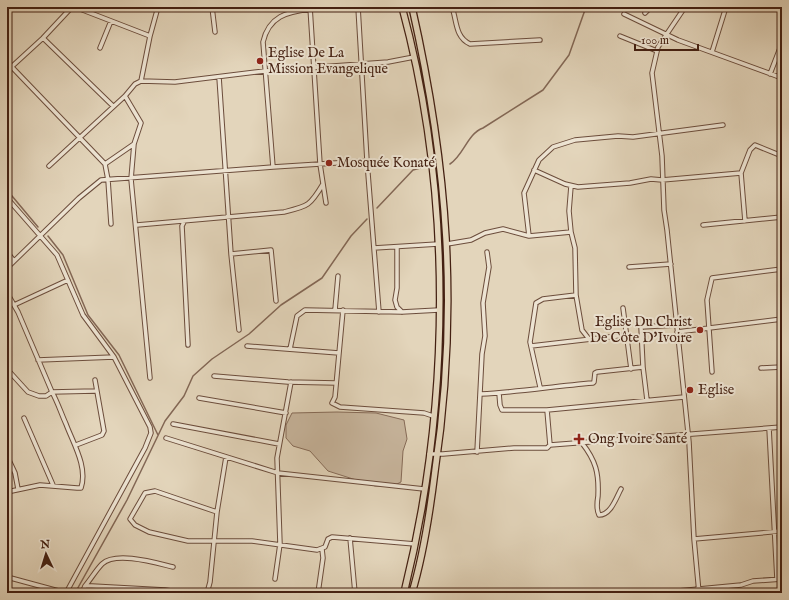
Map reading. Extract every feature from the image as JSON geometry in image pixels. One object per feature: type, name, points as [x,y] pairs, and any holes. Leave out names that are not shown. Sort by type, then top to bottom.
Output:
[{"type":"main road","points":[[402,7],[414,57],[432,162],[438,244],[439,310],[436,385],[429,454],[415,544],[404,593]]},
{"type":"main road","points":[[412,7],[433,112],[444,200],[449,307],[443,419],[427,534],[412,593]]},
{"type":"street","points":[[7,71],[43,38],[73,7],[150,36]]},
{"type":"street","points":[[142,82],[150,36],[158,7]]},
{"type":"street","points":[[212,7],[215,32]]},
{"type":"street","points":[[358,7],[360,64],[379,312]]},
{"type":"street","points":[[452,7],[459,35],[470,44],[540,40]]},
{"type":"street","points":[[645,14],[651,7]]},
{"type":"street","points":[[684,7],[657,51],[652,74],[660,133],[664,210],[671,264],[688,434],[694,539],[699,593]]},
{"type":"street","points":[[712,52],[726,7]]},
{"type":"street","points":[[273,167],[263,42],[266,30],[280,16],[293,11],[310,8],[320,164],[326,203]]},
{"type":"street","points":[[624,14],[668,35],[782,78]]},
{"type":"street","points":[[100,48],[111,21]]},
{"type":"street","points":[[620,36],[657,51]]},
{"type":"street","points":[[43,38],[113,106]]},
{"type":"street","points":[[770,74],[782,43]]},
{"type":"street","points":[[49,166],[125,96],[135,84],[142,82],[175,82],[265,71],[360,64],[414,57]]},
{"type":"street","points":[[7,62],[105,164],[108,180],[111,224]]},
{"type":"street","points":[[219,77],[231,254],[239,330]]},
{"type":"street","points":[[125,96],[141,123],[134,144],[131,179],[137,225],[150,378]]},
{"type":"street","points":[[529,236],[524,193],[539,160],[553,147],[563,142],[575,140],[618,136],[633,137],[723,125]]},
{"type":"street","points":[[105,164],[134,144]]},
{"type":"street","points":[[745,221],[741,173],[752,146],[755,145],[782,156]]},
{"type":"street","points":[[7,268],[97,182],[273,167],[367,161]]},
{"type":"street","points":[[534,170],[571,186],[588,187],[630,183],[651,179],[662,180],[741,173]]},
{"type":"street","points":[[137,225],[284,212],[307,206],[315,198],[323,184]]},
{"type":"street","points":[[571,186],[570,211],[571,232],[575,248],[576,295],[582,330],[589,339]]},
{"type":"street","points":[[7,198],[57,255],[83,315],[114,356],[150,427],[151,433],[145,448],[66,593],[7,577]]},
{"type":"street","points":[[703,225],[782,217]]},
{"type":"street","points":[[184,222],[182,226],[188,345]]},
{"type":"street","points":[[447,244],[471,240],[485,233],[503,229],[529,236],[571,232]]},
{"type":"street","points":[[374,248],[438,244]]},
{"type":"street","points":[[397,247],[397,288],[395,300],[397,307],[402,312]]},
{"type":"street","points":[[231,254],[271,250],[276,300]]},
{"type":"street","points":[[7,252],[14,261]]},
{"type":"street","points":[[477,452],[482,354],[485,336],[483,303],[489,267],[487,252]]},
{"type":"street","points":[[629,267],[671,264]]},
{"type":"street","points":[[712,372],[708,328],[708,294],[712,278],[782,270]]},
{"type":"street","points":[[335,310],[338,276]]},
{"type":"street","points":[[14,305],[68,280]]},
{"type":"street","points":[[7,293],[14,305],[52,392],[59,404],[66,425],[76,446],[81,471],[82,487],[77,488],[53,485],[26,487],[7,492]]},
{"type":"street","points":[[540,387],[530,346],[536,303],[543,299],[576,295]]},
{"type":"street","points":[[624,308],[631,369]]},
{"type":"street","points":[[290,349],[296,321],[301,312],[312,309],[379,312],[439,310]]},
{"type":"street","points":[[342,310],[335,398],[332,403],[340,407],[424,413],[433,416]]},
{"type":"street","points":[[677,332],[782,319]]},
{"type":"street","points":[[647,400],[643,367],[641,327],[677,325]]},
{"type":"street","points":[[530,346],[626,335]]},
{"type":"street","points":[[246,346],[339,353]]},
{"type":"street","points":[[38,360],[114,356]]},
{"type":"street","points":[[481,394],[522,392],[540,387],[593,383],[595,373],[597,372],[643,367]]},
{"type":"street","points":[[761,368],[782,367]]},
{"type":"street","points":[[7,369],[28,392],[46,396],[52,392],[95,391]]},
{"type":"street","points":[[214,376],[291,382],[336,383]]},
{"type":"street","points":[[76,446],[102,435],[104,431],[95,391],[95,380]]},
{"type":"street","points":[[275,579],[280,544],[278,473],[279,444],[291,382]]},
{"type":"street","points":[[499,393],[502,410],[547,410],[684,397]]},
{"type":"street","points":[[199,398],[286,413]]},
{"type":"street","points":[[547,410],[550,445]]},
{"type":"street","points":[[24,418],[53,485]]},
{"type":"street","points":[[173,424],[279,444]]},
{"type":"street","points":[[429,454],[438,455],[514,448],[547,448],[550,445],[782,427]]},
{"type":"street","points":[[658,593],[741,585],[753,581],[780,579],[769,428]]},
{"type":"street","points":[[166,438],[278,473],[424,489]]},
{"type":"street","points":[[582,443],[593,458],[596,467],[598,487],[597,511],[599,515],[603,515],[609,510],[621,489]]},
{"type":"street","points":[[7,456],[15,474],[18,489]]},
{"type":"street","points":[[207,593],[210,582],[217,512],[226,457]]},
{"type":"street","points":[[24,482],[26,487]]},
{"type":"street","points":[[217,512],[155,491],[149,491],[145,493],[130,519],[135,525],[149,532],[188,541],[252,541],[317,550],[322,549]]},
{"type":"street","points":[[694,539],[782,531]]},
{"type":"street","points":[[318,593],[323,558],[322,549],[330,538],[350,538],[415,544]]},
{"type":"street","points":[[350,538],[355,593]]},
{"type":"street","points":[[82,593],[85,586],[103,563],[113,558],[133,559],[173,567]]},
{"type":"street","points":[[85,586],[165,590],[185,593]]},
{"type":"shaded area","points":[[292,413],[376,413],[404,420],[407,439],[403,451],[401,482],[393,486],[375,486],[328,471],[310,451],[293,446],[286,438],[286,425]]},
{"type":"waterway","points":[[450,164],[455,160],[469,140],[478,131],[543,90],[569,55],[586,7]]},
{"type":"waterway","points":[[377,208],[413,170],[424,167]]},
{"type":"waterway","points":[[7,190],[38,227]]},
{"type":"waterway","points":[[75,593],[127,500],[165,421],[184,396],[193,376],[212,359],[249,334],[281,305],[322,278],[351,236],[367,219]]},
{"type":"waterway","points":[[48,236],[63,255],[88,315],[119,355],[158,435]]},
{"type":"waterway","points":[[42,589],[52,593]]},
{"type":"waterway","points":[[85,590],[132,593]]},
{"type":"place","name":"Eglise De La Mission Evangelique","points":[[260,61]]},
{"type":"place","name":"Mosquée Konaté","points":[[329,163]]},
{"type":"place","name":"Eglise Du Christ De Côte D'Ivoire","points":[[700,330]]},
{"type":"place","name":"Eglise","points":[[690,390]]},
{"type":"place","name":"Ong Ivoire Santé","points":[[579,439]]}]
